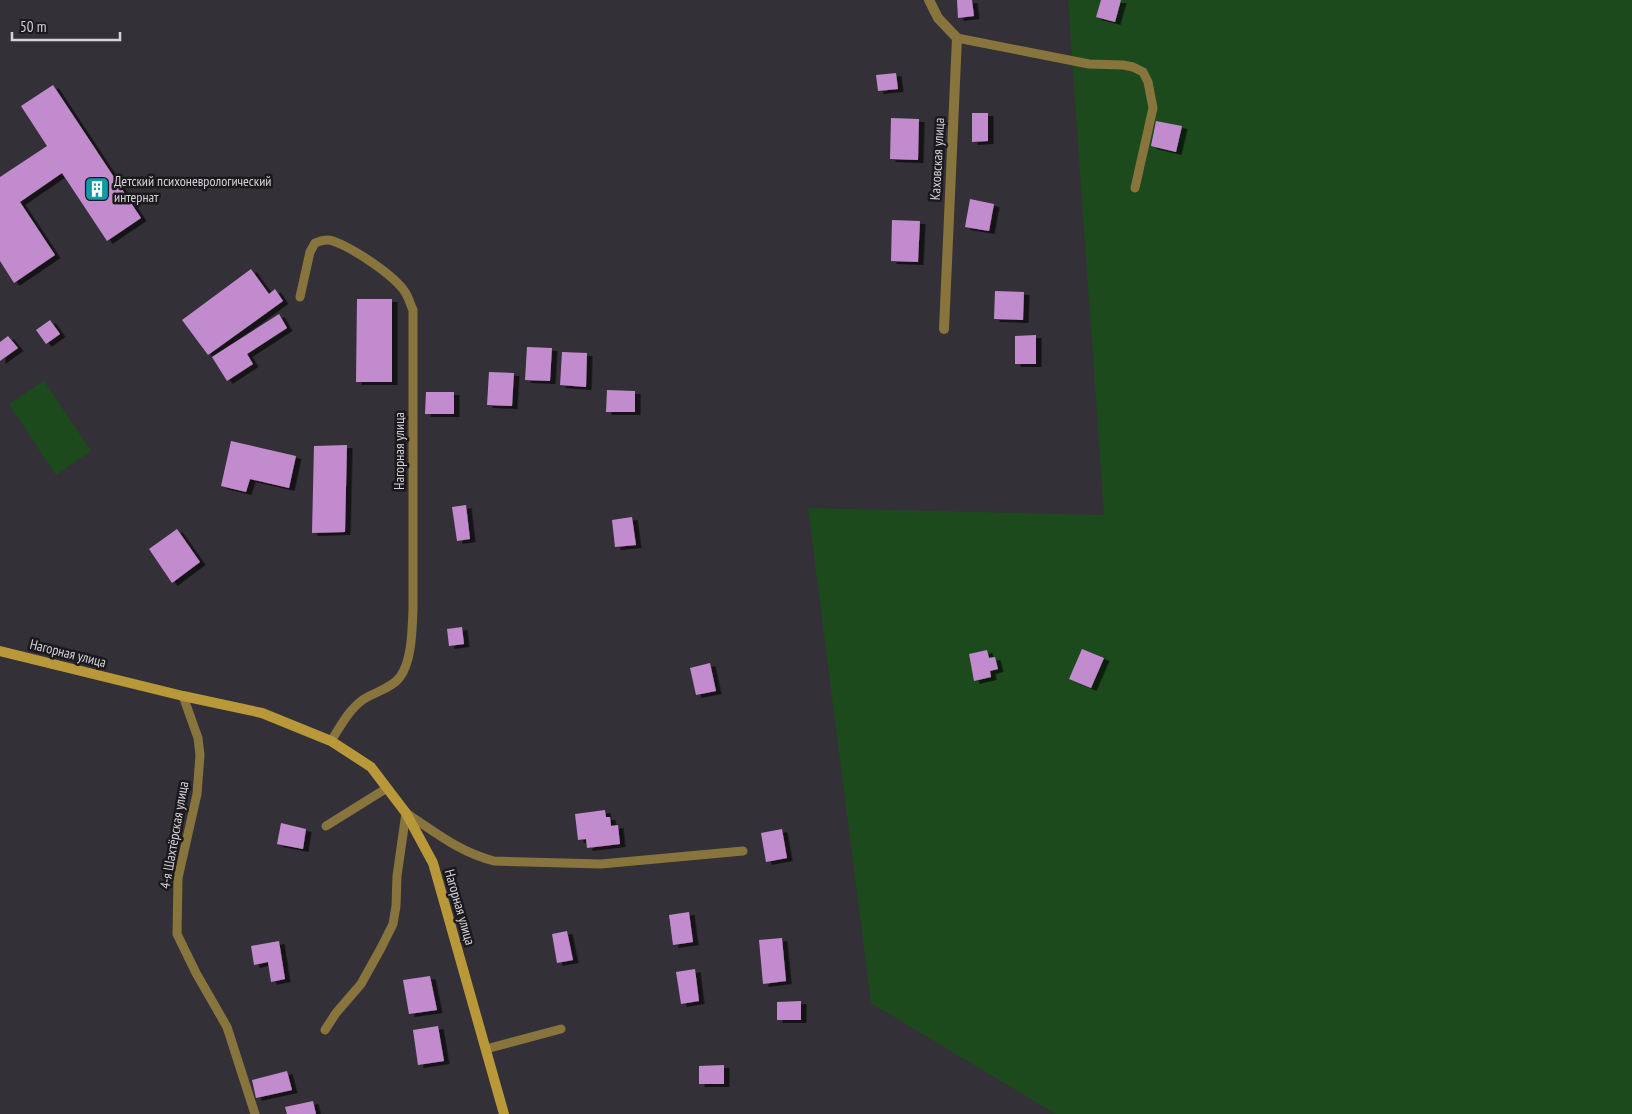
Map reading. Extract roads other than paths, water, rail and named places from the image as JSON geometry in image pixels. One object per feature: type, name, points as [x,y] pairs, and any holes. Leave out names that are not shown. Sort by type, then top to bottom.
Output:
[{"type":"main road","name":"Нагорная улица","points":[[0,651],[183,696],[262,713],[330,741],[371,768],[406,813],[433,863],[504,1114]]},
{"type":"street","points":[[929,0],[938,18],[957,38]]},
{"type":"street","name":"Каховская улица","points":[[944,329],[957,38]]},
{"type":"lane","points":[[957,38],[1089,64],[1123,65],[1143,72],[1148,82],[1153,108],[1136,188]]},
{"type":"lane","name":"Нагорная улица","points":[[300,297],[310,252],[315,243],[321,240],[333,241],[370,261],[394,280],[404,291],[413,310],[413,610],[411,644],[404,671],[399,679],[363,700],[352,711],[330,741]]},
{"type":"lane","name":"4-я Шахтёрская улица","points":[[183,696],[198,738],[200,756],[197,794],[178,878],[177,934],[196,974],[227,1027],[255,1114]]},
{"type":"lane","points":[[326,826],[387,788]]},
{"type":"lane","points":[[325,1030],[336,1013],[361,984],[382,948],[393,924],[397,876],[406,813],[461,850],[494,861],[601,864],[743,851]]},
{"type":"lane","points":[[486,1049],[561,1028]]},
{"type":"place","name":"Детский психоневрологический интернат","points":[[97,189]]}]
